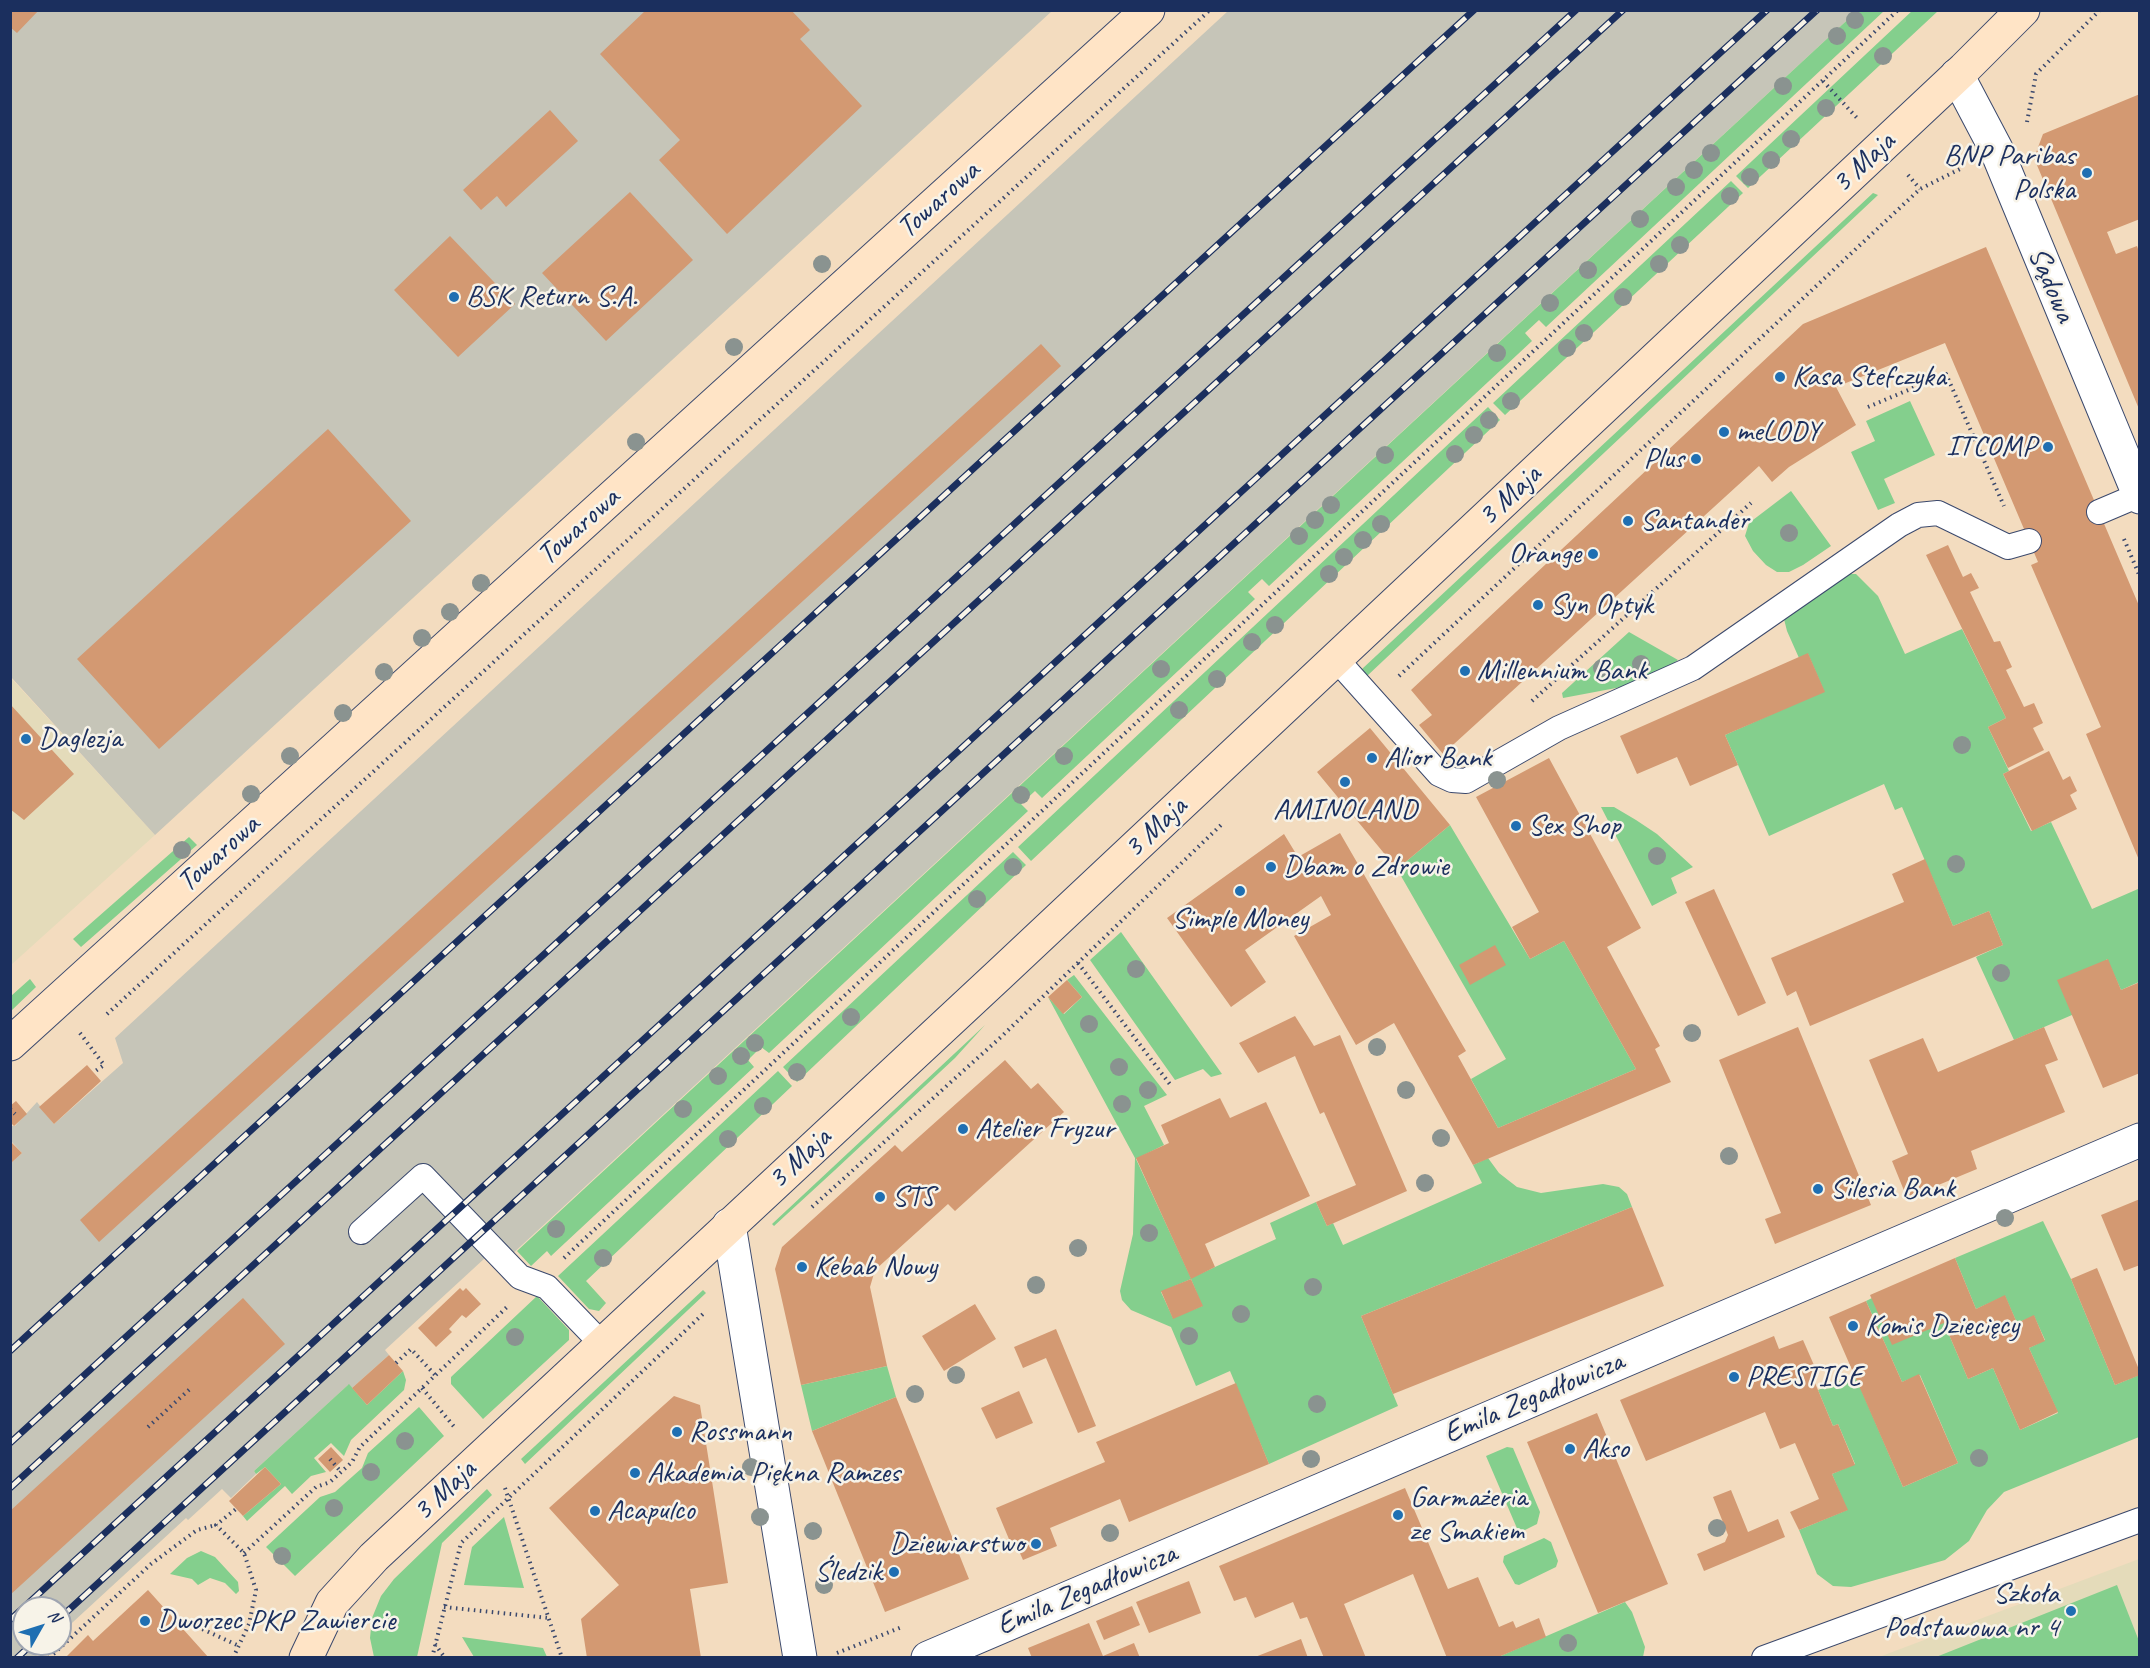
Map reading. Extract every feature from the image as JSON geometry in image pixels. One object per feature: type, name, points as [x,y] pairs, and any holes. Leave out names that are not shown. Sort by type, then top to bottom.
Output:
[{"type":"street","name":"Towarowa","points":[[10,1044],[1148,10]]},
{"type":"street","name":"3 Maja","points":[[306,1658],[322,1620],[344,1587],[1958,75],[2023,10]]},
{"type":"street","name":"Sądowa","points":[[1958,75],[1996,149],[2139,496]]},
{"type":"street","name":"Emila Zegadłowicza","points":[[928,1658],[2139,1140]]},
{"type":"street","points":[[729,1225],[800,1658]]},
{"type":"lane","points":[[2099,512],[2139,496]]},
{"type":"lane","points":[[1336,659],[1439,774],[1452,780],[1466,781],[1558,728],[1675,678],[1693,668],[1899,525],[1918,515],[1938,513],[2008,547],[2029,541]]},
{"type":"lane","points":[[361,1232],[423,1176],[520,1277],[547,1287],[602,1344]]},
{"type":"lane","points":[[1764,1658],[2139,1520]]},
{"type":"path","points":[[107,1014],[1210,10]]},
{"type":"path","points":[[244,1553],[316,1487],[330,1482],[352,1462],[360,1447],[534,1281],[564,1258],[1898,10]]},
{"type":"path","points":[[1366,693],[1389,686],[1920,189],[2025,132],[2036,74],[2100,10]]},
{"type":"path","points":[[1868,407],[1946,374],[2008,515]]},
{"type":"path","points":[[1525,707],[1751,503]]},
{"type":"path","points":[[809,1209],[1001,1037],[1224,822]]},
{"type":"path","points":[[1078,963],[1172,1087]]},
{"type":"path","points":[[78,1030],[105,1065],[94,1072]]},
{"type":"path","points":[[10,1109],[15,1114]]},
{"type":"path","points":[[432,1658],[461,1543],[714,1303],[742,1296]]},
{"type":"path","points":[[396,1363],[411,1349],[435,1376]]},
{"type":"path","points":[[148,1427],[191,1388]]},
{"type":"path","points":[[422,1388],[463,1438]]},
{"type":"path","points":[[330,1460],[341,1472]]},
{"type":"path","points":[[510,1496],[562,1658]]},
{"type":"path","points":[[49,1658],[152,1564],[197,1530],[216,1525],[236,1509]]},
{"type":"path","points":[[216,1525],[244,1553],[256,1590],[249,1624],[233,1658]]},
{"type":"path","points":[[444,1607],[549,1617]]},
{"type":"path","points":[[182,1627],[187,1622],[238,1646]]},
{"type":"path","points":[[435,1644],[444,1658]]},
{"type":"shaded area","points":[[11,11],[1052,11],[155,835],[11,677]]},
{"type":"shaded area","points":[[1228,11],[1857,11],[496,1269],[485,1258],[385,1350],[389,1355],[352,1388],[348,1385],[254,1471],[256,1474],[231,1498],[222,1489],[188,1520],[186,1518],[72,1623],[72,1596],[12,1596],[12,1656],[36,1656],[34,1658],[10,1657],[10,1164],[22,1153],[11,1141],[11,1126],[15,1126],[37,1102],[54,1124],[123,1063],[115,1038]]},
{"type":"shaded area","points":[[10,677],[155,835],[11,965],[10,965]]},
{"type":"shaded area","name":"Szkoła Podstawowa nr 4","points":[[2139,1559],[2139,1657],[1879,1657]]},
{"type":"green space","points":[[1913,10],[1938,11],[1748,188],[1736,176]]},
{"type":"green space","points":[[1857,11],[1884,11],[1546,327],[1539,320],[1525,333],[1532,341],[1269,586],[1262,579],[1248,592],[1255,599],[1042,798],[1035,791],[1021,804],[1028,811],[769,1053],[761,1047],[748,1060],[754,1067],[551,1256],[547,1251],[531,1266],[517,1251]]},
{"type":"green space","points":[[1731,181],[1743,193],[1505,415],[1493,403]]},
{"type":"green space","points":[[1873,193],[1878,195],[1367,676],[1362,669]]},
{"type":"green space","points":[[1910,401],[1935,455],[1884,479],[1895,503],[1878,510],[1851,452],[1875,441],[1866,421]]},
{"type":"green space","points":[[1488,407],[1500,420],[1031,861],[1018,847]]},
{"type":"green space","points":[[1791,491],[1831,546],[1789,572],[1777,572],[1766,565],[1753,551],[1745,536],[1749,523]]},
{"type":"green space","points":[[1846,574],[1856,574],[1878,596],[1905,654],[1962,629],[2006,718],[1988,727],[2009,771],[2003,774],[2031,831],[2051,822],[2092,909],[2138,889],[2139,982],[2121,990],[2107,959],[2072,1015],[2014,1040],[1976,957],[2003,945],[1989,911],[1953,926],[1902,807],[1895,810],[1884,784],[1769,836],[1725,735],[1824,691],[1808,654],[1799,658],[1784,619],[1792,608]]},
{"type":"green space","points":[[1629,632],[1678,660],[1648,682],[1563,698],[1562,693]]},
{"type":"green space","points":[[1601,807],[1614,807],[1636,820],[1657,834],[1693,867],[1671,878],[1677,893],[1652,906]]},
{"type":"green space","points":[[1450,825],[1530,959],[1564,941],[1636,1069],[1498,1128],[1471,1079],[1506,1059],[1397,869]]},
{"type":"green space","points":[[189,837],[197,845],[81,947],[73,939]]},
{"type":"green space","points":[[1013,852],[1026,865],[797,1082],[783,1067]]},
{"type":"green space","points":[[1121,932],[1222,1074],[1211,1077],[1203,1069],[1175,1080],[1090,960]]},
{"type":"green space","points":[[1074,975],[1167,1095],[1144,1106],[1164,1145],[1136,1159],[1191,1278],[1276,1239],[1270,1223],[1316,1202],[1327,1226],[1333,1223],[1343,1245],[1482,1183],[1473,1165],[1488,1158],[1499,1173],[1517,1187],[1541,1193],[1603,1184],[1619,1187],[1627,1194],[1632,1207],[1361,1316],[1398,1406],[1269,1464],[1230,1371],[1196,1386],[1171,1327],[1131,1310],[1122,1300],[1120,1291],[1133,1234],[1135,1158],[1048,997],[1064,1014],[1082,997],[1067,980]],"holes":[[[1191,1279],[1202,1306],[1173,1318],[1161,1292]]]},
{"type":"green space","points":[[30,979],[36,987],[11,1011],[11,996]]},
{"type":"green space","points":[[985,1025],[955,1058],[774,1226],[772,1224]]},
{"type":"green space","points":[[778,1071],[792,1086],[586,1281],[606,1303],[599,1311],[589,1309],[558,1276]]},
{"type":"green space","points":[[2043,1221],[2071,1279],[2115,1385],[2139,1375],[2139,1437],[2004,1492],[1987,1510],[1969,1541],[1945,1560],[1851,1587],[1833,1586],[1817,1574],[1799,1530],[1847,1510],[1832,1474],[1855,1464],[1838,1424],[1833,1426],[1818,1390],[1855,1375],[1903,1487],[1958,1463],[1920,1375],[1902,1382],[1866,1301],[1872,1298],[1944,1323],[1968,1379],[1993,1368],[2020,1430],[2058,1413],[2029,1348],[2045,1340],[2034,1316],[2017,1323],[2005,1296],[1976,1309],[1955,1258]]},
{"type":"green space","points":[[703,1290],[706,1293],[525,1464],[521,1459]]},
{"type":"green space","points":[[537,1296],[569,1330],[569,1340],[483,1419],[451,1384],[451,1377]]},
{"type":"green space","points":[[887,1366],[896,1397],[812,1431],[801,1385]]},
{"type":"green space","points":[[403,1371],[406,1380],[404,1390],[351,1440],[344,1456],[331,1443],[314,1458],[326,1472],[311,1476],[292,1494],[285,1486],[247,1521],[243,1516],[281,1484],[265,1467],[256,1474],[254,1471],[349,1384],[367,1405]]},
{"type":"green space","points":[[419,1407],[444,1436],[295,1576],[266,1547],[320,1497],[335,1492],[362,1468],[368,1453]]},
{"type":"green space","points":[[1507,1447],[1513,1448],[1540,1512],[1537,1524],[1519,1533],[1486,1456]]},
{"type":"green space","points":[[487,1489],[492,1495],[442,1543],[417,1657],[374,1657],[370,1638],[372,1618],[381,1596],[394,1579]]},
{"type":"green space","points":[[504,1517],[524,1588],[464,1585],[472,1547]]},
{"type":"green space","points":[[1544,1538],[1551,1542],[1558,1561],[1556,1567],[1519,1585],[1515,1584],[1503,1562],[1504,1556]]},
{"type":"green space","points":[[201,1551],[215,1557],[238,1582],[239,1591],[236,1594],[225,1583],[210,1578],[198,1585],[192,1579],[170,1574],[187,1558]]},
{"type":"green space","points":[[2117,1585],[2139,1641],[2139,1657],[1936,1657]]},
{"type":"green space","points":[[1625,1602],[1632,1612],[1645,1647],[1643,1657],[1496,1658]]},
{"type":"green space","points":[[462,1637],[543,1648],[547,1657],[474,1657]]},
{"type":"building","points":[[10,10],[39,10],[17,33],[10,27]]},
{"type":"building","points":[[646,10],[791,10],[810,30],[800,39],[862,106],[727,234],[659,160],[680,140],[600,54]]},
{"type":"building","points":[[2140,94],[2140,219],[2107,232],[2116,254],[2137,246],[2139,252],[2139,409],[2034,158],[2043,134]]},
{"type":"building","points":[[550,110],[578,141],[506,207],[497,196],[481,210],[463,190]]},
{"type":"building","points":[[630,192],[693,260],[606,341],[542,273]]},
{"type":"building","name":"BSK Return S.A.","points":[[450,236],[515,304],[458,357],[394,290]]},
{"type":"building","points":[[1986,247],[2140,608],[2139,860],[2086,734],[2101,727],[2031,565],[2038,562],[1945,343],[1836,387],[1856,425],[1789,467],[1772,482],[1759,466],[1443,754],[1419,725],[1432,715],[1411,690],[1803,324]]},
{"type":"building","points":[[1041,344],[1061,366],[99,1242],[80,1220]]},
{"type":"building","points":[[328,429],[411,521],[159,749],[77,659]]},
{"type":"building","points":[[1948,545],[1963,577],[1971,573],[1979,588],[1970,592],[1994,642],[2000,641],[2012,667],[2006,670],[2024,707],[2034,703],[2043,723],[2033,728],[2044,750],[2008,768],[1988,727],[2006,718],[1926,555]]},
{"type":"building","points":[[1808,653],[1825,692],[1725,735],[1738,765],[1690,786],[1677,757],[1637,774],[1620,736]]},
{"type":"building","name":"Daglezja","points":[[10,704],[74,774],[24,820],[10,809]]},
{"type":"building","points":[[1370,728],[1450,825],[1397,869],[1317,772]]},
{"type":"building","points":[[2049,751],[2063,780],[2070,776],[2077,791],[2070,795],[2077,809],[2032,831],[2003,774]]},
{"type":"building","points":[[1549,758],[1641,928],[1607,947],[1660,1046],[1655,1049],[1671,1082],[1473,1165],[1394,1023],[1356,1045],[1294,936],[1331,915],[1321,896],[1245,950],[1266,982],[1231,1007],[1167,918],[1284,834],[1298,857],[1340,833],[1466,1051],[1458,1056],[1498,1128],[1636,1069],[1564,941],[1530,959],[1512,927],[1539,912],[1476,797]]},
{"type":"building","points":[[1925,859],[1953,926],[1989,911],[2003,945],[1810,1026],[1796,991],[1787,996],[1771,958],[1904,902],[1892,874]]},
{"type":"building","points":[[1714,889],[1766,1003],[1738,1016],[1685,902]]},
{"type":"building","points":[[1495,945],[1506,965],[1470,985],[1459,965]]},
{"type":"building","points":[[2108,959],[2121,990],[2140,982],[2140,1073],[2103,1088],[2057,980]]},
{"type":"building","points":[[1067,980],[1082,997],[1063,1014],[1048,997]]},
{"type":"building","points":[[1295,1016],[1314,1046],[1340,1035],[1407,1191],[1327,1226],[1316,1202],[1356,1185],[1324,1112],[1320,1114],[1295,1056],[1258,1073],[1239,1043]]},
{"type":"building","points":[[1798,1027],[1871,1205],[1775,1244],[1765,1219],[1781,1213],[1719,1060]]},
{"type":"building","points":[[2044,1027],[2058,1060],[2045,1065],[2065,1112],[1971,1151],[1977,1169],[1907,1198],[1892,1161],[1908,1154],[1869,1060],[1923,1038],[1938,1072]]},
{"type":"building","points":[[1005,1060],[1031,1089],[1038,1083],[1064,1112],[955,1211],[948,1204],[875,1270],[870,1287],[887,1366],[801,1385],[775,1269],[782,1247],[895,1145],[902,1152]]},
{"type":"building","points":[[87,1065],[101,1081],[54,1124],[39,1107]]},
{"type":"building","points":[[1220,1098],[1230,1118],[1266,1102],[1310,1196],[1205,1244],[1215,1267],[1191,1279],[1136,1158],[1169,1143],[1161,1125]]},
{"type":"building","points":[[16,1101],[27,1114],[14,1126],[10,1122],[10,1106]]},
{"type":"building","points":[[10,1141],[22,1153],[10,1164]]},
{"type":"building","points":[[2140,1199],[2140,1265],[2124,1271],[2101,1215]]},
{"type":"building","points":[[1632,1207],[1664,1286],[1393,1394],[1361,1316]]},
{"type":"building","points":[[1955,1258],[1976,1309],[2005,1295],[2017,1323],[2034,1315],[2045,1341],[2029,1348],[2058,1412],[2020,1430],[1993,1368],[1968,1379],[1944,1323],[1892,1345],[1870,1295]]},
{"type":"building","points":[[2097,1268],[2140,1372],[2140,1375],[2115,1385],[2071,1279]]},
{"type":"building","points":[[1191,1279],[1203,1306],[1173,1319],[1161,1291]]},
{"type":"building","points":[[460,1288],[463,1291],[466,1288],[481,1304],[466,1318],[462,1315],[449,1329],[452,1332],[436,1347],[418,1328]]},
{"type":"building","points":[[243,1298],[285,1344],[10,1595],[10,1511]]},
{"type":"building","points":[[1866,1301],[1902,1382],[1919,1374],[1958,1463],[1903,1487],[1829,1317]]},
{"type":"building","points":[[975,1304],[996,1339],[944,1371],[922,1336]]},
{"type":"building","points":[[1056,1329],[1096,1426],[1078,1433],[1046,1358],[1023,1368],[1014,1347]]},
{"type":"building","points":[[1774,1336],[1779,1349],[1803,1340],[1817,1372],[1811,1374],[1833,1426],[1838,1424],[1855,1465],[1832,1474],[1848,1510],[1799,1530],[1790,1512],[1819,1499],[1795,1443],[1780,1449],[1765,1412],[1646,1461],[1620,1400]]},
{"type":"building","points":[[389,1355],[403,1371],[367,1405],[352,1388]]},
{"type":"building","points":[[1236,1383],[1269,1464],[1129,1522],[1120,1499],[1050,1528],[1057,1546],[1023,1560],[1015,1542],[1011,1544],[996,1508],[1105,1462],[1096,1442]]},
{"type":"building","points":[[1019,1391],[1033,1423],[996,1439],[981,1408]]},
{"type":"building","points":[[674,1396],[700,1405],[728,1583],[690,1589],[701,1658],[587,1658],[581,1619],[619,1585],[549,1508]]},
{"type":"building","points":[[896,1397],[969,1579],[885,1612],[812,1431]]},
{"type":"building","points":[[1597,1413],[1668,1584],[1598,1613],[1527,1442]]},
{"type":"building","points":[[331,1447],[343,1460],[330,1472],[318,1459]]},
{"type":"building","points":[[265,1467],[281,1484],[243,1516],[229,1501]]},
{"type":"building","points":[[1405,1488],[1448,1589],[1478,1577],[1499,1627],[1513,1621],[1516,1628],[1539,1618],[1546,1637],[1496,1658],[1447,1658],[1413,1574],[1344,1604],[1366,1658],[1324,1658],[1307,1617],[1300,1619],[1293,1602],[1255,1618],[1246,1597],[1234,1601],[1219,1566]]},
{"type":"building","points":[[1731,1490],[1748,1532],[1778,1519],[1785,1537],[1704,1571],[1697,1554],[1725,1542],[1728,1535],[1713,1497]]},
{"type":"building","points":[[1189,1581],[1201,1613],[1149,1633],[1136,1602]]},
{"type":"building","name":"Dworzec PKP Zawiercie","points":[[148,1590],[209,1658],[65,1658],[72,1656],[72,1651],[88,1635],[93,1641]]},
{"type":"building","points":[[1132,1606],[1140,1625],[1104,1640],[1096,1621]]},
{"type":"building","points":[[1089,1623],[1103,1656],[1134,1643],[1140,1658],[1032,1658],[1028,1648]]},
{"type":"building","points":[[1301,1639],[1308,1658],[1255,1658],[1255,1657]]},
{"type":"railway","points":[[10,1351],[1474,10]]},
{"type":"railway","points":[[10,1443],[1576,10]]},
{"type":"railway","points":[[10,1488],[1623,10]]},
{"type":"railway","points":[[10,1620],[1767,10]]},
{"type":"railway","points":[[72,1607],[1817,10]]},
{"type":"place","name":"BNP Paribas Polska","points":[[2087,173]]},
{"type":"place","name":"BSK Return S.A.","points":[[454,297]]},
{"type":"place","name":"Kasa Stefczyka","points":[[1780,377]]},
{"type":"place","name":"meLODY","points":[[1724,432]]},
{"type":"place","name":"ITCOMP","points":[[2048,447]]},
{"type":"place","name":"Plus","points":[[1696,459]]},
{"type":"place","name":"Santander","points":[[1628,521]]},
{"type":"place","name":"Orange","points":[[1593,554]]},
{"type":"place","name":"Syn Optyk","points":[[1538,605]]},
{"type":"place","name":"Millennium Bank","points":[[1465,671]]},
{"type":"place","name":"Daglezja","points":[[26,739]]},
{"type":"place","name":"Alior Bank","points":[[1372,758]]},
{"type":"place","name":"AMINOLAND","points":[[1345,782]]},
{"type":"place","name":"Sex Shop","points":[[1516,826]]},
{"type":"place","name":"Dbam o Zdrowie","points":[[1271,867]]},
{"type":"place","name":"Simple Money","points":[[1240,891]]},
{"type":"place","name":"Atelier Fryzur","points":[[963,1129]]},
{"type":"place","name":"Silesia Bank","points":[[1818,1189]]},
{"type":"place","name":"STS","points":[[880,1197]]},
{"type":"place","name":"Kebab Nowy","points":[[802,1267]]},
{"type":"place","name":"Komis Dziecięcy","points":[[1853,1326]]},
{"type":"place","name":"PRESTIGE","points":[[1734,1377]]},
{"type":"place","name":"Rossmann","points":[[677,1432]]},
{"type":"place","name":"Akso","points":[[1570,1449]]},
{"type":"place","name":"Akademia Piękna Ramzes","points":[[635,1473]]},
{"type":"place","name":"Acapulco","points":[[595,1511]]},
{"type":"place","name":"Garmażeria ze Smakiem","points":[[1398,1515]]},
{"type":"place","name":"Dziewiarstwo","points":[[1036,1544]]},
{"type":"place","name":"Śledzik","points":[[894,1572]]},
{"type":"place","name":"Szkoła Podstawowa nr 4","points":[[2071,1611]]},
{"type":"place","name":"Dworzec PKP Zawiercie","points":[[145,1621]]}]
